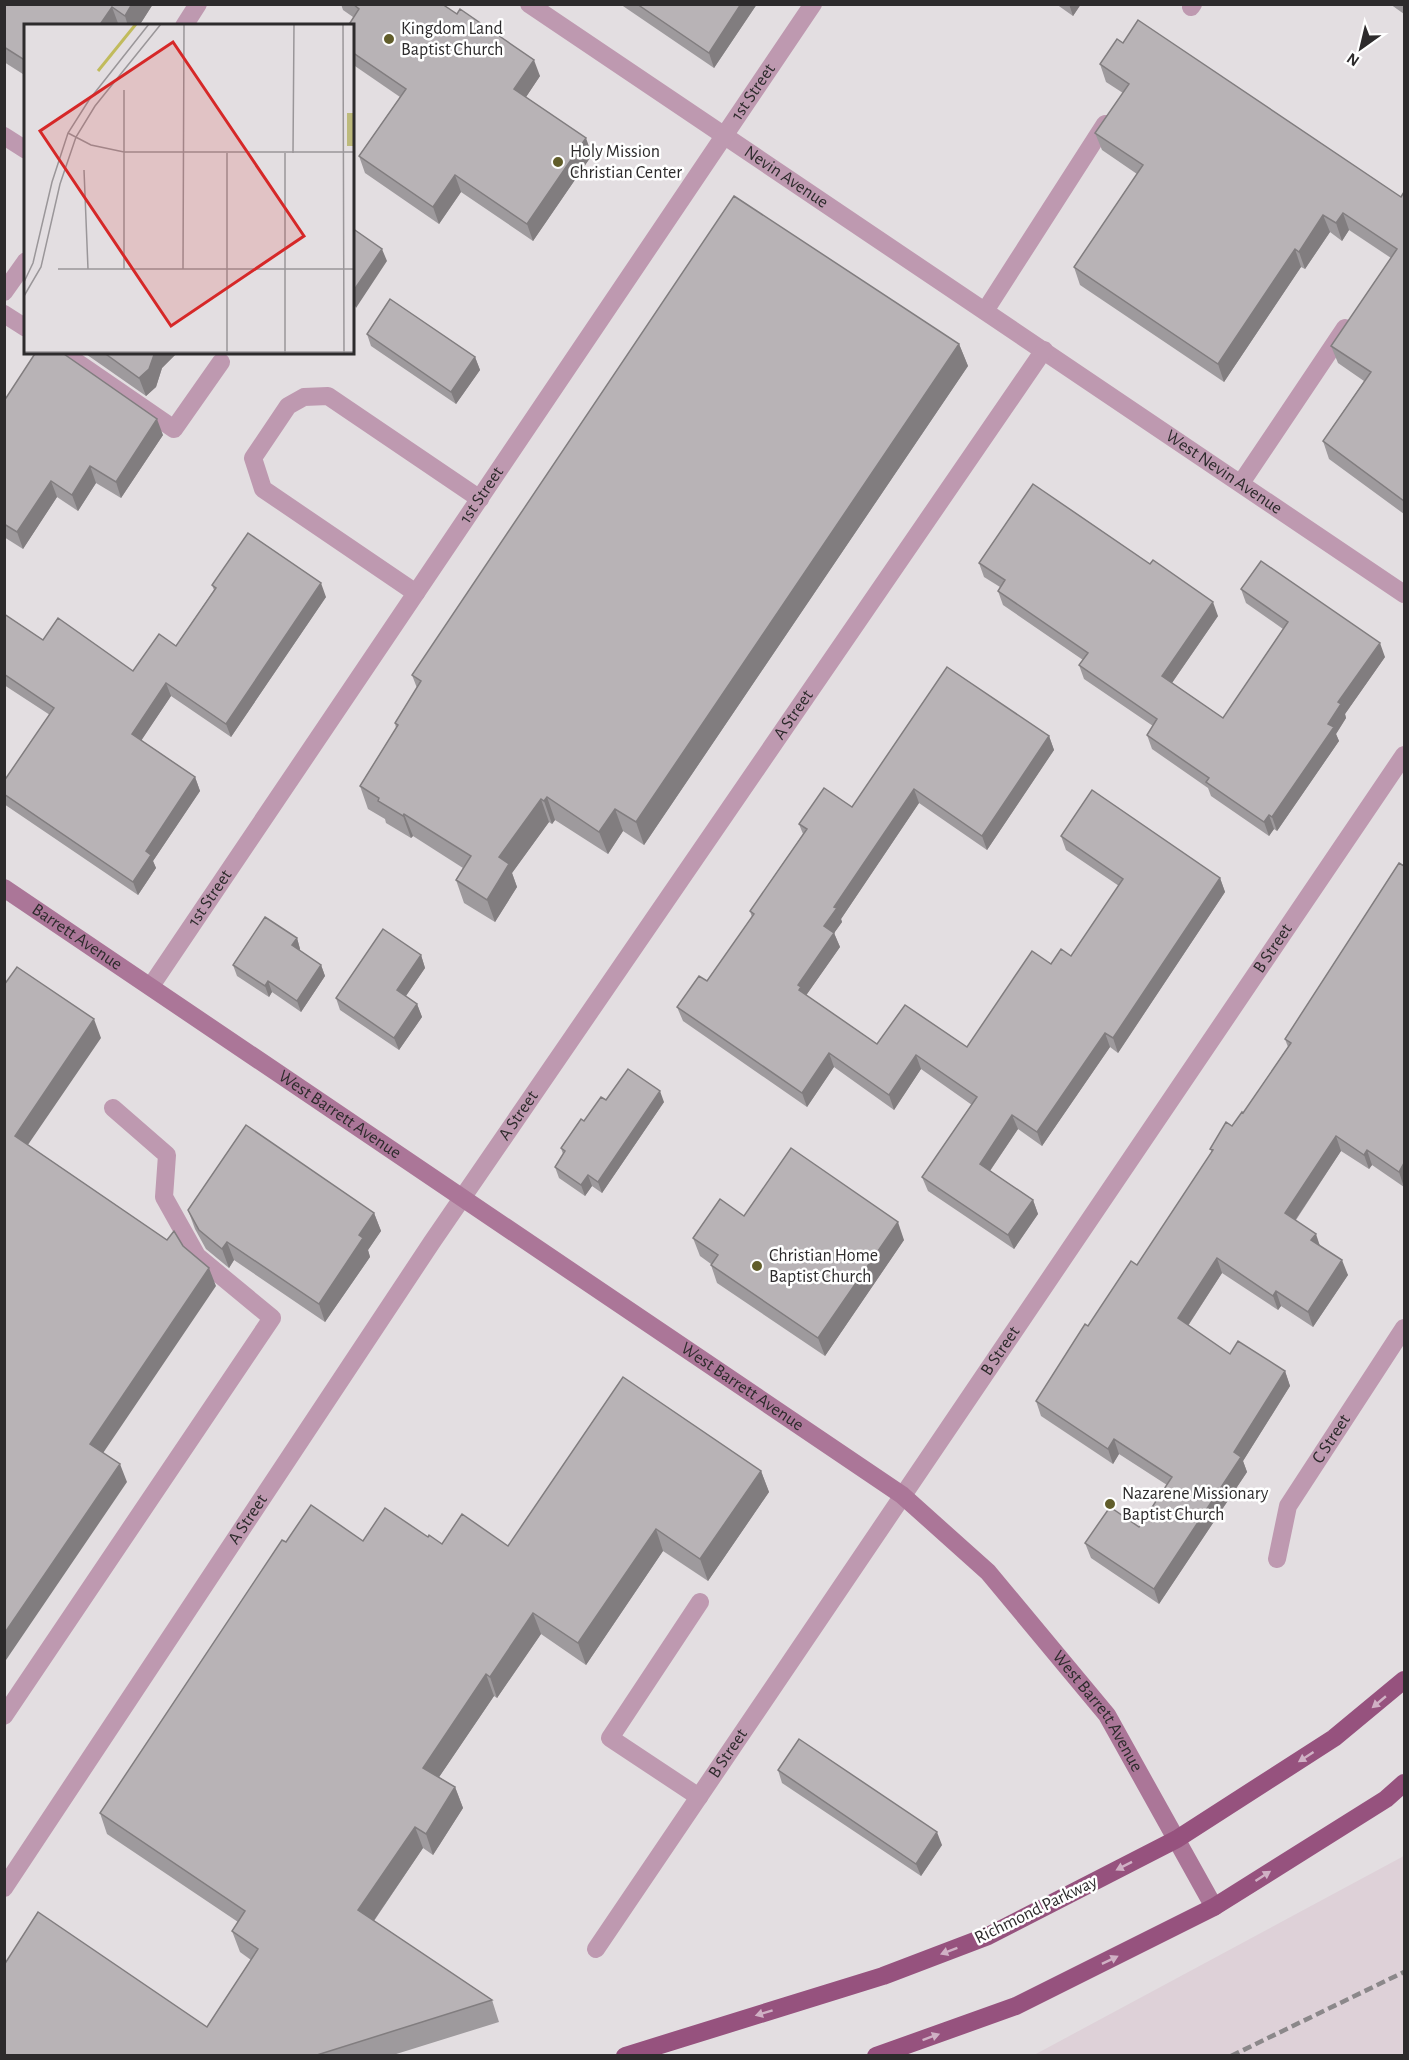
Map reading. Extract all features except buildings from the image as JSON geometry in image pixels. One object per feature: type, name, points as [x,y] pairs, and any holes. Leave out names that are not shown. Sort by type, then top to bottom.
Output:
[{"type":"highway","name":"Richmond Parkway","points":[[625,2055],[883,1976],[988,1936],[1177,1839],[1334,1738],[1404,1680]]},
{"type":"highway","points":[[876,2055],[1016,2006],[1214,1907],[1386,1799],[1404,1783]]},
{"type":"main road","name":"Barrett Avenue","points":[[4,888],[151,986]]},
{"type":"main road","name":"West Barrett Avenue","points":[[151,986],[902,1495],[988,1572],[1107,1715],[1214,1907]]},
{"type":"street","points":[[185,24],[198,4]]},
{"type":"street","name":"Nevin Avenue","points":[[529,4],[1044,350]]},
{"type":"street","name":"1st Street","points":[[151,986],[813,4]]},
{"type":"street","points":[[985,311],[1105,124]]},
{"type":"street","points":[[4,136],[24,149]]},
{"type":"street","points":[[4,292],[24,264]]},
{"type":"street","points":[[4,314],[24,327]]},
{"type":"street","points":[[1241,483],[1352,317]]},
{"type":"street","name":"West Nevin Avenue","points":[[1044,350],[1404,594]]},
{"type":"street","name":"A Street","points":[[4,1888],[464,1197],[1044,350]]},
{"type":"street","points":[[65,354],[174,429],[221,362]]},
{"type":"street","points":[[416,593],[263,489],[253,458],[288,406],[304,397],[328,396],[480,499]]},
{"type":"street","name":"B Street","points":[[596,1949],[1404,755]]},
{"type":"street","points":[[4,1716],[272,1318],[196,1256],[164,1197],[167,1155],[113,1108]]},
{"type":"street","name":"C Street","points":[[1277,1559],[1288,1506],[1404,1328]]},
{"type":"street","points":[[699,1797],[609,1738],[700,1602]]},
{"type":"shaded area","points":[[1404,1855],[1404,2055],[1034,2055],[1402,1857]]},
{"type":"railway","points":[[1231,2056],[1404,1972]]},
{"type":"place","name":"Kingdom Land Baptist Church","points":[[389,39]]},
{"type":"place","name":"Holy Mission Christian Center","points":[[558,162]]},
{"type":"place","name":"Christian Home Baptist Church","points":[[757,1266]]},
{"type":"place","name":"Nazarene Missionary Baptist Church","points":[[1110,1504]]}]
